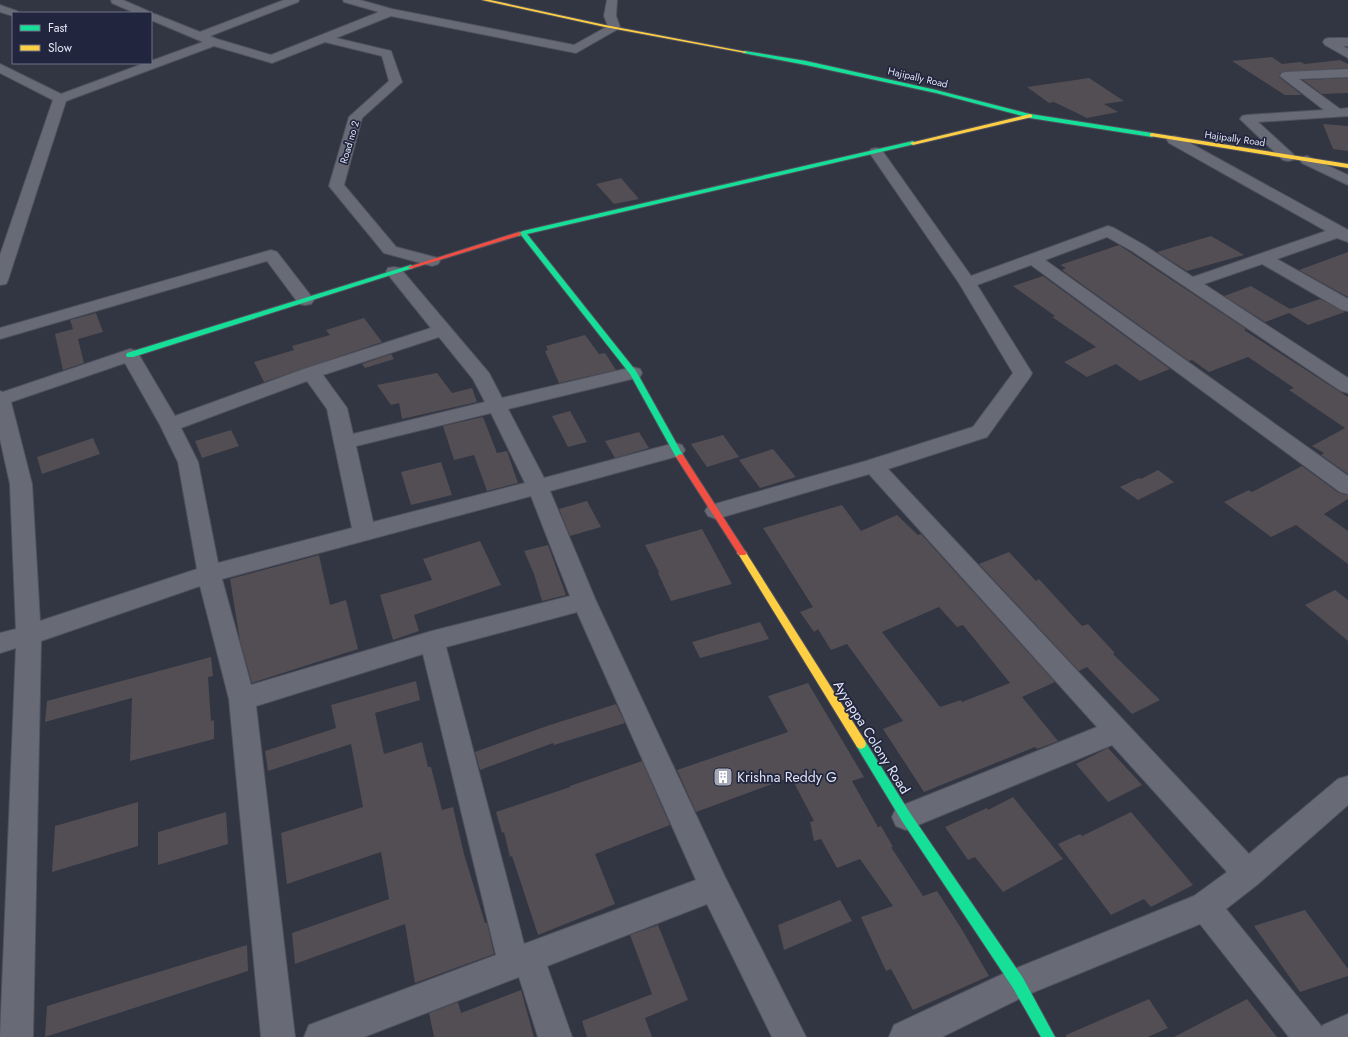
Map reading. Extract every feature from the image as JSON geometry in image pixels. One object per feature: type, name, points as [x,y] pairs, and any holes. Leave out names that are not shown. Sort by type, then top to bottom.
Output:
[{"type":"street","points":[[199,36],[294,0]]},
{"type":"street","points":[[348,0],[390,12],[576,49],[614,27],[610,16],[612,0]]},
{"type":"street","name":"Hajipally Road","points":[[484,0],[614,27],[806,63],[936,92],[1030,116],[1174,140],[1348,166]]},
{"type":"street","points":[[116,1],[142,12]]},
{"type":"street","points":[[1,8],[12,13]]},
{"type":"street","points":[[152,16],[213,42],[272,59],[390,12]]},
{"type":"street","name":"Road no 2","points":[[324,38],[387,54],[396,82],[356,117],[336,186],[390,250],[432,261]]},
{"type":"street","points":[[152,61],[213,42]]},
{"type":"street","points":[[1348,42],[1329,42],[1348,54]]},
{"type":"street","points":[[0,280],[60,99],[141,65]]},
{"type":"street","points":[[0,68],[60,99]]},
{"type":"street","points":[[1342,112],[1286,76],[1348,73]]},
{"type":"street","points":[[0,82],[16,76]]},
{"type":"street","points":[[1288,157],[1247,119],[1342,112]]},
{"type":"street","points":[[16,1037],[9,972],[29,635],[22,484],[0,398],[130,355],[394,272],[523,234],[1030,116]]},
{"type":"street","points":[[1174,140],[1343,234]]},
{"type":"street","points":[[716,511],[873,466],[980,432],[1023,373],[967,283],[876,152]]},
{"type":"street","points":[[1307,160],[1348,181]]},
{"type":"street","points":[[967,283],[1108,231],[1138,248],[1348,387]]},
{"type":"street","name":"Ayyappa Colony Road","points":[[523,234],[633,373],[675,450],[716,511],[906,817],[1018,983],[1048,1037]]},
{"type":"street","points":[[1190,283],[1264,258],[1343,234]]},
{"type":"street","points":[[0,334],[271,255],[305,300]]},
{"type":"street","points":[[1264,258],[1348,306]]},
{"type":"street","points":[[1033,259],[1348,487]]},
{"type":"street","points":[[394,272],[482,377],[538,487],[584,602],[714,887],[789,1037]]},
{"type":"street","points":[[170,424],[311,373],[442,330]]},
{"type":"street","points":[[130,355],[170,424],[188,462],[209,574],[242,699],[278,1037]]},
{"type":"street","points":[[311,373],[337,408],[364,532]]},
{"type":"street","points":[[344,442],[633,373]]},
{"type":"street","points":[[0,643],[29,635],[209,574],[675,450]]},
{"type":"street","points":[[873,466],[1248,874]]},
{"type":"street","points":[[242,699],[432,641],[584,602]]},
{"type":"street","points":[[432,641],[522,961],[555,1037]]},
{"type":"street","points":[[906,817],[1117,731]]},
{"type":"street","points":[[906,1037],[1018,983],[1205,907],[1248,874],[1348,788]]},
{"type":"street","points":[[321,1037],[714,887]]},
{"type":"street","points":[[1205,907],[1310,1037]]},
{"type":"street","points":[[1335,1037],[1348,1030]]},
{"type":"building","points":[[1272,57],[1282,64],[1300,62],[1305,64],[1340,60],[1348,64],[1348,68],[1282,72],[1279,77],[1302,95],[1285,95],[1232,61]]},
{"type":"building","points":[[1089,78],[1124,101],[1104,104],[1118,112],[1087,118],[1054,102],[1049,103],[1027,87]]},
{"type":"building","points":[[1348,78],[1348,93],[1322,94],[1303,80]]},
{"type":"building","points":[[1323,124],[1348,126],[1348,151],[1333,149]]},
{"type":"building","points":[[621,178],[639,199],[614,204],[596,184]]},
{"type":"building","points":[[1211,236],[1244,255],[1187,271],[1157,252]]},
{"type":"building","points":[[1119,245],[1246,329],[1244,330],[1348,397],[1348,474],[1321,455],[1324,453],[1312,446],[1345,428],[1289,390],[1294,388],[1248,357],[1209,372],[1192,360],[1189,361],[1062,270],[1066,268],[1060,265]]},
{"type":"building","points":[[1348,252],[1348,297],[1299,270]]},
{"type":"building","points":[[1043,276],[1170,369],[1140,381],[1116,364],[1087,377],[1064,362],[1096,347],[1052,317],[1055,316],[1013,286]]},
{"type":"building","points":[[1251,286],[1290,309],[1320,299],[1345,312],[1308,325],[1289,313],[1265,322],[1224,296]]},
{"type":"building","points":[[96,313],[103,332],[78,339],[84,363],[63,370],[55,334],[73,329],[70,320]]},
{"type":"building","points":[[364,318],[382,342],[264,382],[254,362],[294,350],[292,346],[330,335],[326,330]]},
{"type":"building","points":[[585,335],[599,354],[605,353],[616,370],[559,383],[545,351],[548,350],[546,346]]},
{"type":"building","points":[[391,354],[394,359],[365,368],[362,364]]},
{"type":"building","points":[[437,373],[452,393],[472,388],[477,402],[402,419],[399,403],[391,405],[377,385]]},
{"type":"building","points":[[570,411],[587,442],[568,447],[552,416]]},
{"type":"building","points":[[483,417],[497,453],[507,451],[518,483],[487,491],[474,455],[454,460],[443,426]]},
{"type":"building","points":[[231,430],[239,446],[202,458],[195,441]]},
{"type":"building","points":[[639,432],[649,448],[615,458],[605,441]]},
{"type":"building","points":[[723,435],[739,457],[707,467],[691,444]]},
{"type":"building","points":[[93,438],[100,454],[42,474],[37,457]]},
{"type":"building","points":[[773,449],[796,477],[760,488],[739,460]]},
{"type":"building","points":[[441,462],[452,495],[411,505],[401,472]]},
{"type":"building","points":[[1302,466],[1339,493],[1348,495],[1348,499],[1324,514],[1348,531],[1348,564],[1296,525],[1271,537],[1224,502],[1249,490],[1252,492]]},
{"type":"building","points":[[1158,470],[1174,482],[1138,500],[1120,487],[1139,478],[1141,479]]},
{"type":"building","points":[[587,501],[601,527],[570,536],[559,509]]},
{"type":"building","points":[[842,505],[861,531],[897,515],[918,535],[921,534],[1055,682],[1022,697],[1058,741],[1037,749],[1035,747],[924,792],[883,729],[903,721],[847,644],[831,650],[818,629],[814,632],[800,612],[813,607],[763,528]],"holes":[[[939,607],[957,627],[963,625],[1010,683],[962,702],[961,700],[940,707],[882,632]]]},
{"type":"building","points":[[702,529],[732,584],[671,601],[658,573],[659,572],[645,545]]},
{"type":"building","points":[[480,541],[501,585],[414,615],[419,631],[393,640],[380,595],[432,580],[423,559]]},
{"type":"building","points":[[548,545],[566,595],[542,601],[534,574],[524,551]]},
{"type":"building","points":[[1009,552],[1036,581],[1039,579],[1082,626],[1088,624],[1115,653],[1113,654],[1160,700],[1132,714],[1087,667],[1079,671],[979,564]]},
{"type":"building","points":[[319,555],[330,605],[346,600],[358,649],[252,683],[240,641],[230,579]]},
{"type":"building","points":[[1335,590],[1348,600],[1348,641],[1305,605]]},
{"type":"building","points":[[760,622],[769,639],[700,658],[692,642]]},
{"type":"building","points":[[211,657],[213,676],[208,677],[211,721],[214,720],[214,739],[130,761],[132,698],[45,722],[47,701]]},
{"type":"building","points":[[416,681],[420,700],[375,713],[384,754],[422,742],[428,767],[431,767],[442,810],[453,807],[464,854],[485,923],[487,923],[494,954],[415,983],[405,924],[295,964],[292,933],[389,899],[381,852],[287,884],[281,833],[363,807],[351,744],[268,771],[265,751],[336,728],[331,705]]},
{"type":"building","points":[[808,683],[864,777],[852,781],[878,827],[881,826],[893,847],[891,847],[923,896],[937,891],[989,976],[913,1010],[891,969],[886,971],[861,917],[893,906],[860,859],[837,868],[821,839],[814,841],[810,822],[814,821],[791,777],[696,812],[677,770],[788,732],[768,696]]},
{"type":"building","points":[[616,704],[625,723],[554,745],[553,743],[480,770],[475,752],[547,726]]},
{"type":"building","points":[[1108,748],[1142,785],[1108,802],[1076,764]]},
{"type":"building","points":[[642,761],[670,825],[595,854],[615,904],[538,935],[512,856],[510,857],[504,832],[502,833],[496,812]]},
{"type":"building","points":[[1013,797],[1063,859],[1003,892],[975,857],[968,860],[945,827],[987,808],[988,810]]},
{"type":"building","points":[[138,802],[138,846],[52,872],[55,826]]},
{"type":"building","points":[[226,812],[228,844],[158,865],[158,832]]},
{"type":"building","points":[[1131,812],[1193,885],[1151,907],[1144,899],[1111,915],[1058,844],[1080,834],[1082,836]]},
{"type":"building","points":[[840,900],[852,921],[784,950],[778,925]]},
{"type":"building","points":[[1305,910],[1348,969],[1348,976],[1300,992],[1254,926]]},
{"type":"building","points":[[658,925],[688,1000],[645,1018],[652,1037],[587,1037],[582,1021],[652,994],[630,935]]},
{"type":"building","points":[[247,945],[248,971],[45,1037],[47,1006]]},
{"type":"building","points":[[521,990],[534,1037],[434,1037],[429,1013],[458,1002],[461,1013]]},
{"type":"building","points":[[1149,999],[1168,1028],[1148,1037],[1066,1037],[1066,1035]]},
{"type":"building","points":[[1247,999],[1277,1037],[1174,1037]]},
{"type":"traffic: fast","points":[[745,52],[806,63],[936,92],[1030,116],[1152,135]]},
{"type":"traffic: fast","points":[[519,234],[913,143]]},
{"type":"traffic: fast","points":[[523,233],[633,373],[680,457]]},
{"type":"traffic: fast","points":[[130,355],[411,267]]},
{"type":"traffic: fast","points":[[861,744],[906,817],[1018,983],[1048,1037]]},
{"type":"traffic: slow","points":[[484,0],[605,26],[745,52]]},
{"type":"traffic: slow","points":[[913,143],[1030,116]]},
{"type":"traffic: slow","points":[[1152,135],[1348,166]]},
{"type":"traffic: slow","points":[[742,553],[861,744]]},
{"type":"traffic: jam","points":[[411,267],[519,234]]},
{"type":"traffic: jam","points":[[680,457],[742,553]]},
{"type":"place","name":"Krishna Reddy G","points":[[723,777]]}]
